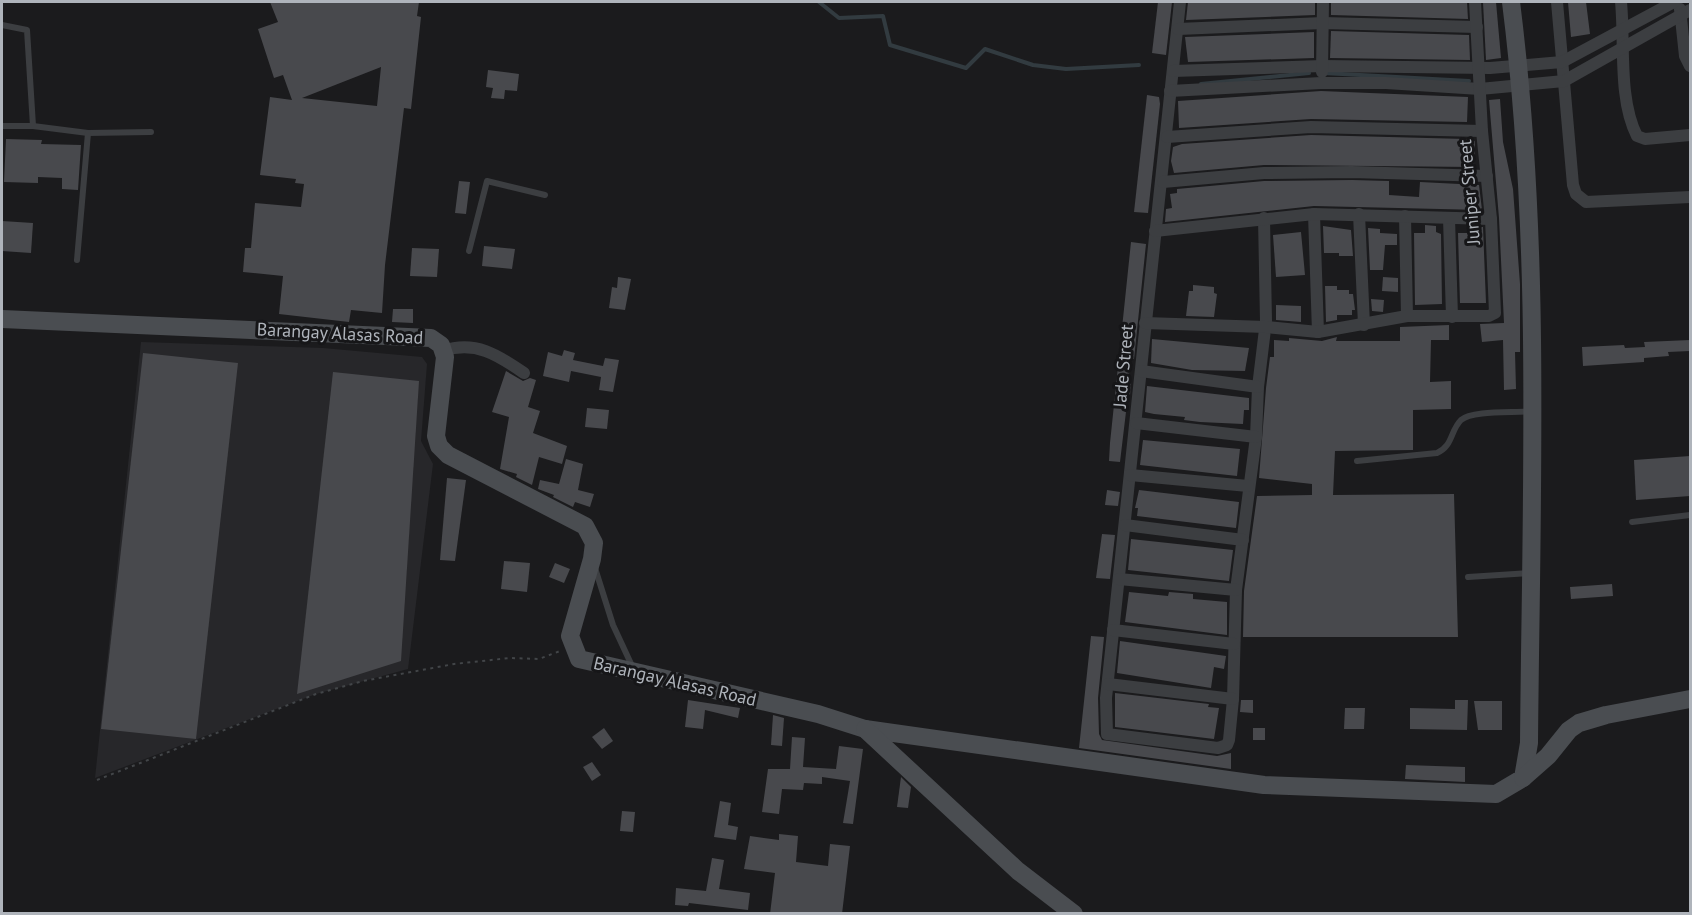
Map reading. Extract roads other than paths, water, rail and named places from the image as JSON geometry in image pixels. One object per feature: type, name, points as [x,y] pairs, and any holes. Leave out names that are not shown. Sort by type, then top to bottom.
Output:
[{"type":"street","name":"Jade Street","points":[[1180,2],[1163,182],[1155,231],[1113,630],[1105,730],[1107,734],[1222,748],[1229,740],[1233,699]]},
{"type":"street","points":[[1321,83],[1323,2]]},
{"type":"street","name":"Juniper Street","points":[[1452,316],[1495,313],[1491,219],[1482,131],[1475,2]]},
{"type":"street","points":[[1511,2],[1521,86],[1526,171],[1532,411],[1529,743],[1523,778]]},
{"type":"street","points":[[1557,2],[1573,185],[1580,199],[1586,202],[1596,202],[1690,197]]},
{"type":"street","points":[[1621,2],[1622,48],[1629,109],[1637,136],[1645,139],[1690,135]]},
{"type":"street","points":[[1173,71],[1322,66],[1479,68],[1519,67],[1562,62],[1674,2]]},
{"type":"street","points":[[1679,2],[1685,13],[1685,56],[1690,66]]},
{"type":"street","points":[[1170,91],[1321,83],[1386,83],[1480,89],[1564,81],[1685,13]]},
{"type":"street","points":[[1178,29],[1323,23],[1477,27]]},
{"type":"street","points":[[1167,137],[1311,127],[1482,131]]},
{"type":"street","points":[[1163,182],[1264,173],[1352,172],[1487,176]]},
{"type":"street","points":[[1155,231],[1314,214],[1491,219]]},
{"type":"street","points":[[1314,214],[1318,332]]},
{"type":"street","points":[[1359,214],[1364,325]]},
{"type":"street","points":[[1405,216],[1407,316]]},
{"type":"street","points":[[1108,684],[1233,699],[1236,590],[1256,437],[1258,387],[1266,327],[1264,218]]},
{"type":"street","points":[[1145,323],[1266,327],[1318,332],[1407,316],[1452,316],[1449,218]]},
{"type":"street","name":"Barangay Alasas Road","points":[[2,319],[431,338],[441,345],[445,357],[436,436],[439,446],[448,454],[585,526],[594,543],[592,559],[570,636],[579,659],[818,714],[865,729],[1264,785],[1496,794],[1523,778],[1548,756],[1569,730],[1579,723],[1606,715],[1690,699]]},
{"type":"street","points":[[443,351],[468,345],[496,353],[524,373]]},
{"type":"street","points":[[1141,371],[1258,387]]},
{"type":"street","points":[[1136,423],[1256,437]]},
{"type":"street","points":[[1130,475],[1248,486]]},
{"type":"street","points":[[1125,525],[1243,540]]},
{"type":"street","points":[[1119,579],[1236,590]]},
{"type":"street","points":[[1113,630],[1234,644]]},
{"type":"street","points":[[865,729],[1018,871],[1074,914]]},
{"type":"lane","points":[[2,25],[27,30],[33,126]]},
{"type":"lane","points":[[2,126],[33,126],[88,133],[151,132]]},
{"type":"lane","points":[[77,260],[88,133]]},
{"type":"lane","points":[[469,251],[487,181],[545,195]]},
{"type":"lane","points":[[1357,461],[1437,453],[1448,447],[1456,427],[1467,417],[1532,411]]},
{"type":"lane","points":[[1632,522],[1690,515]]},
{"type":"lane","points":[[592,559],[613,626],[635,672]]},
{"type":"lane","points":[[1468,577],[1531,573]]},
{"type":"waterway","points":[[819,2],[839,18],[883,16],[890,45],[966,68],[985,49],[1033,65],[1066,69],[1139,65]]},
{"type":"waterway","points":[[1201,84],[1309,73]]},
{"type":"waterway","points":[[1324,73],[1469,81]]}]
